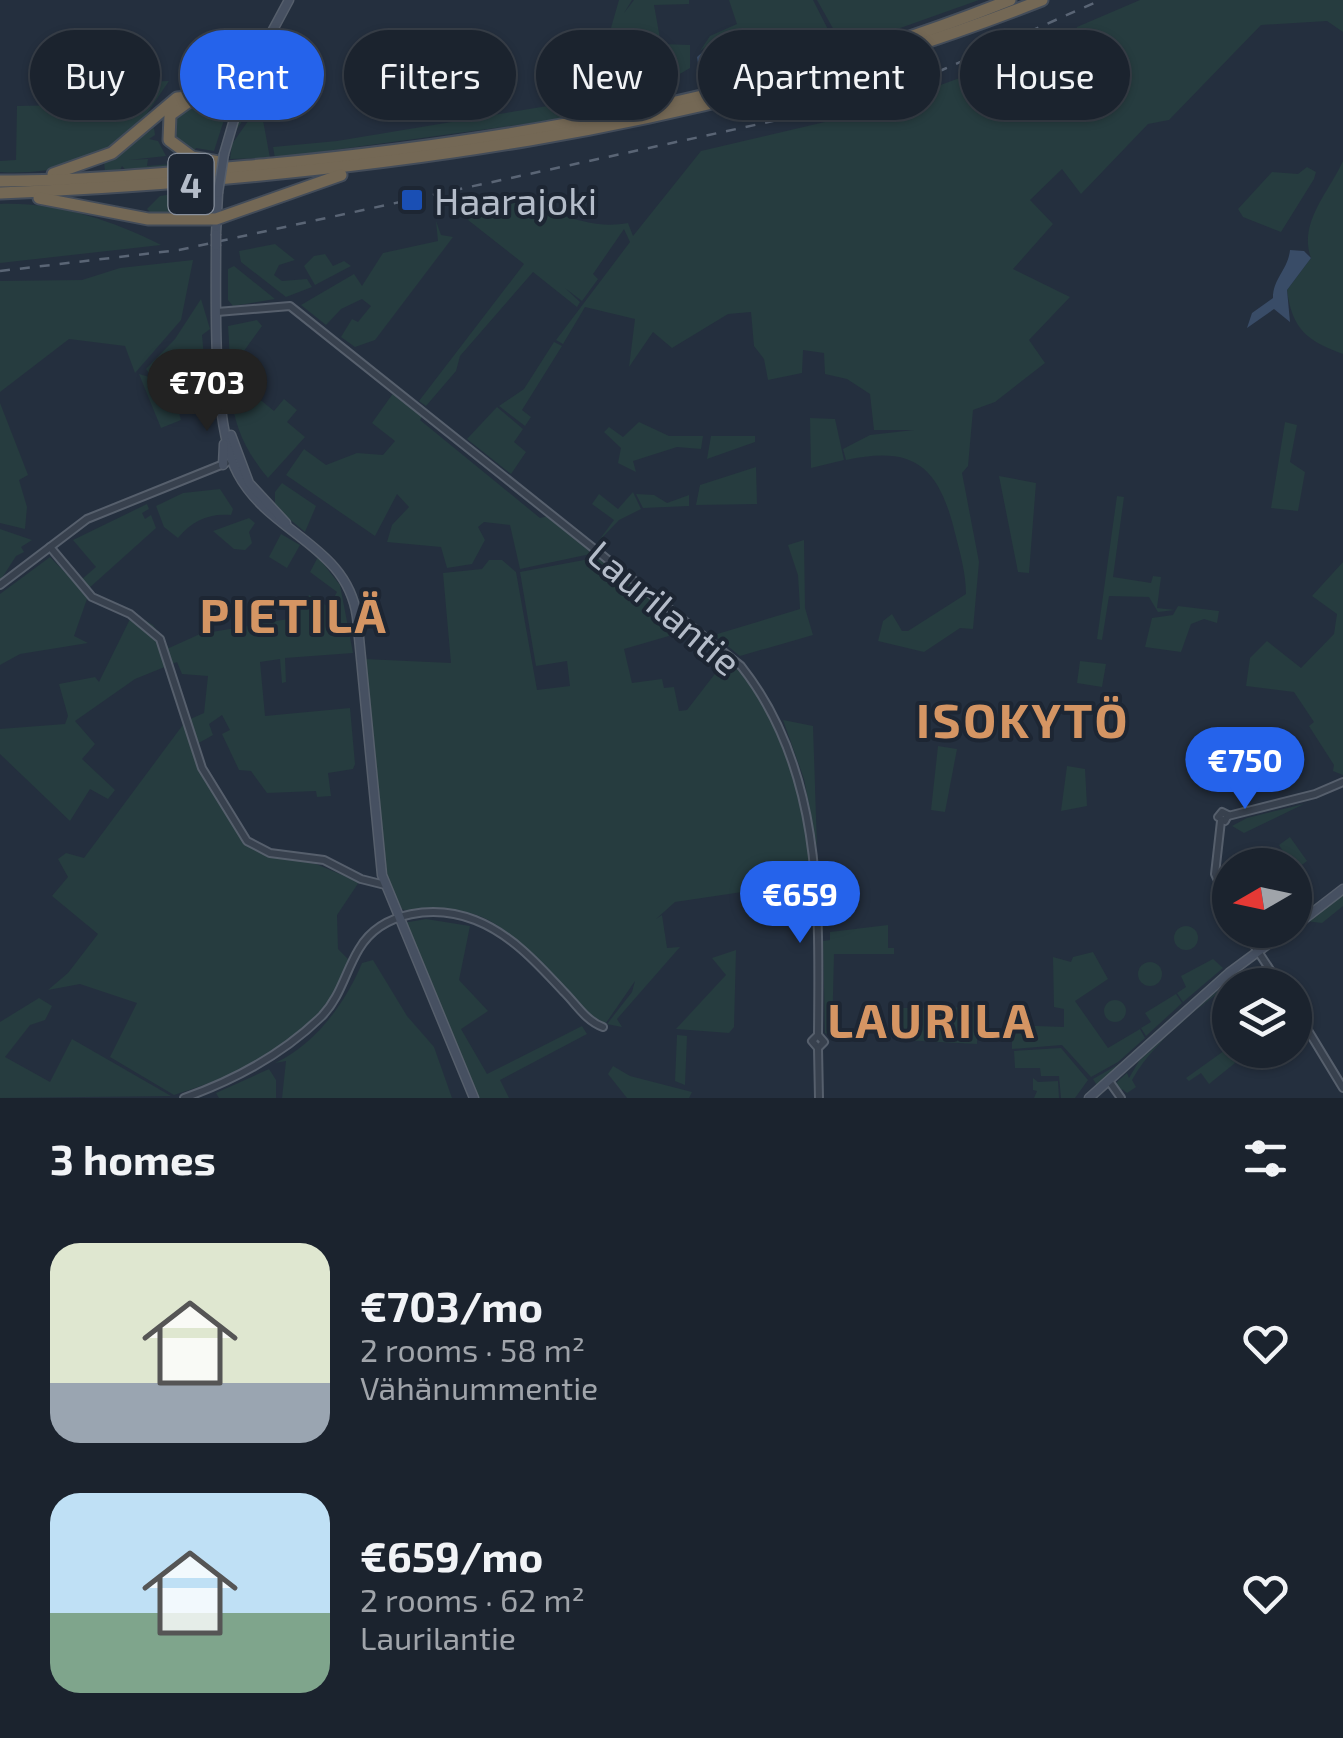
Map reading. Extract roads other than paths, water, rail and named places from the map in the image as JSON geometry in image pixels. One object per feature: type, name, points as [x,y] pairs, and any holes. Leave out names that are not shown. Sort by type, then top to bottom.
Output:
[{"type":"highway","name":"4","points":[[1,187],[445,144],[705,95],[865,51],[1010,0]]},
{"type":"highway","name":"4","points":[[1,187],[159,187],[381,164],[566,135],[708,106],[869,62],[1042,0]]},
{"type":"highway","points":[[1,187],[72,170],[112,153],[180,98]]},
{"type":"highway","points":[[180,106],[167,121],[172,145],[210,162],[288,162]]},
{"type":"highway","points":[[1,187],[148,219],[216,219],[381,164]]},
{"type":"main road","points":[[272,30],[289,0]]},
{"type":"main road","points":[[233,120],[218,193],[216,246],[223,406],[233,462],[291,530],[335,564],[354,600],[385,885],[474,1098]]},
{"type":"main road","points":[[223,406],[233,462]]},
{"type":"main road","points":[[1312,913],[1343,889]]},
{"type":"main road","points":[[1092,1098],[1112,1087],[1155,1042],[1264,948]]},
{"type":"street","name":"Laurilantie","points":[[217,312],[290,306],[728,654],[752,680],[782,733],[806,813],[818,887],[818,1035],[812,1040],[818,1048],[819,1098]]},
{"type":"street","points":[[0,585],[87,519],[233,462]]},
{"type":"street","points":[[50,547],[92,597],[130,614],[160,639],[202,768],[248,842],[270,853],[324,860],[360,879],[385,885]]},
{"type":"street","points":[[1219,848],[1225,818],[1288,802],[1343,782]]},
{"type":"street","points":[[184,1098],[262,1062],[299,1038],[343,986],[361,945],[397,917],[454,914],[495,929],[548,975],[586,1018],[603,1027]]},
{"type":"street","points":[[1258,948],[1270,968]]},
{"type":"street","points":[[1312,1038],[1343,1088]]},
{"type":"water","points":[[1290,250],[1304,251],[1311,258],[1287,290],[1290,322],[1274,309],[1247,328],[1252,313],[1273,298]]},
{"type":"railway","points":[[0,271],[179,250],[787,118],[942,70],[1101,0]]},
{"type":"place","name":"Haarajoki","points":[[412,200]]},
{"type":"district","name":"PIETILÄ","points":[[294,614]]},
{"type":"district","name":"ISOKYTÖ","points":[[1023,719]]},
{"type":"district","name":"LAURILA","points":[[932,1019]]}]
